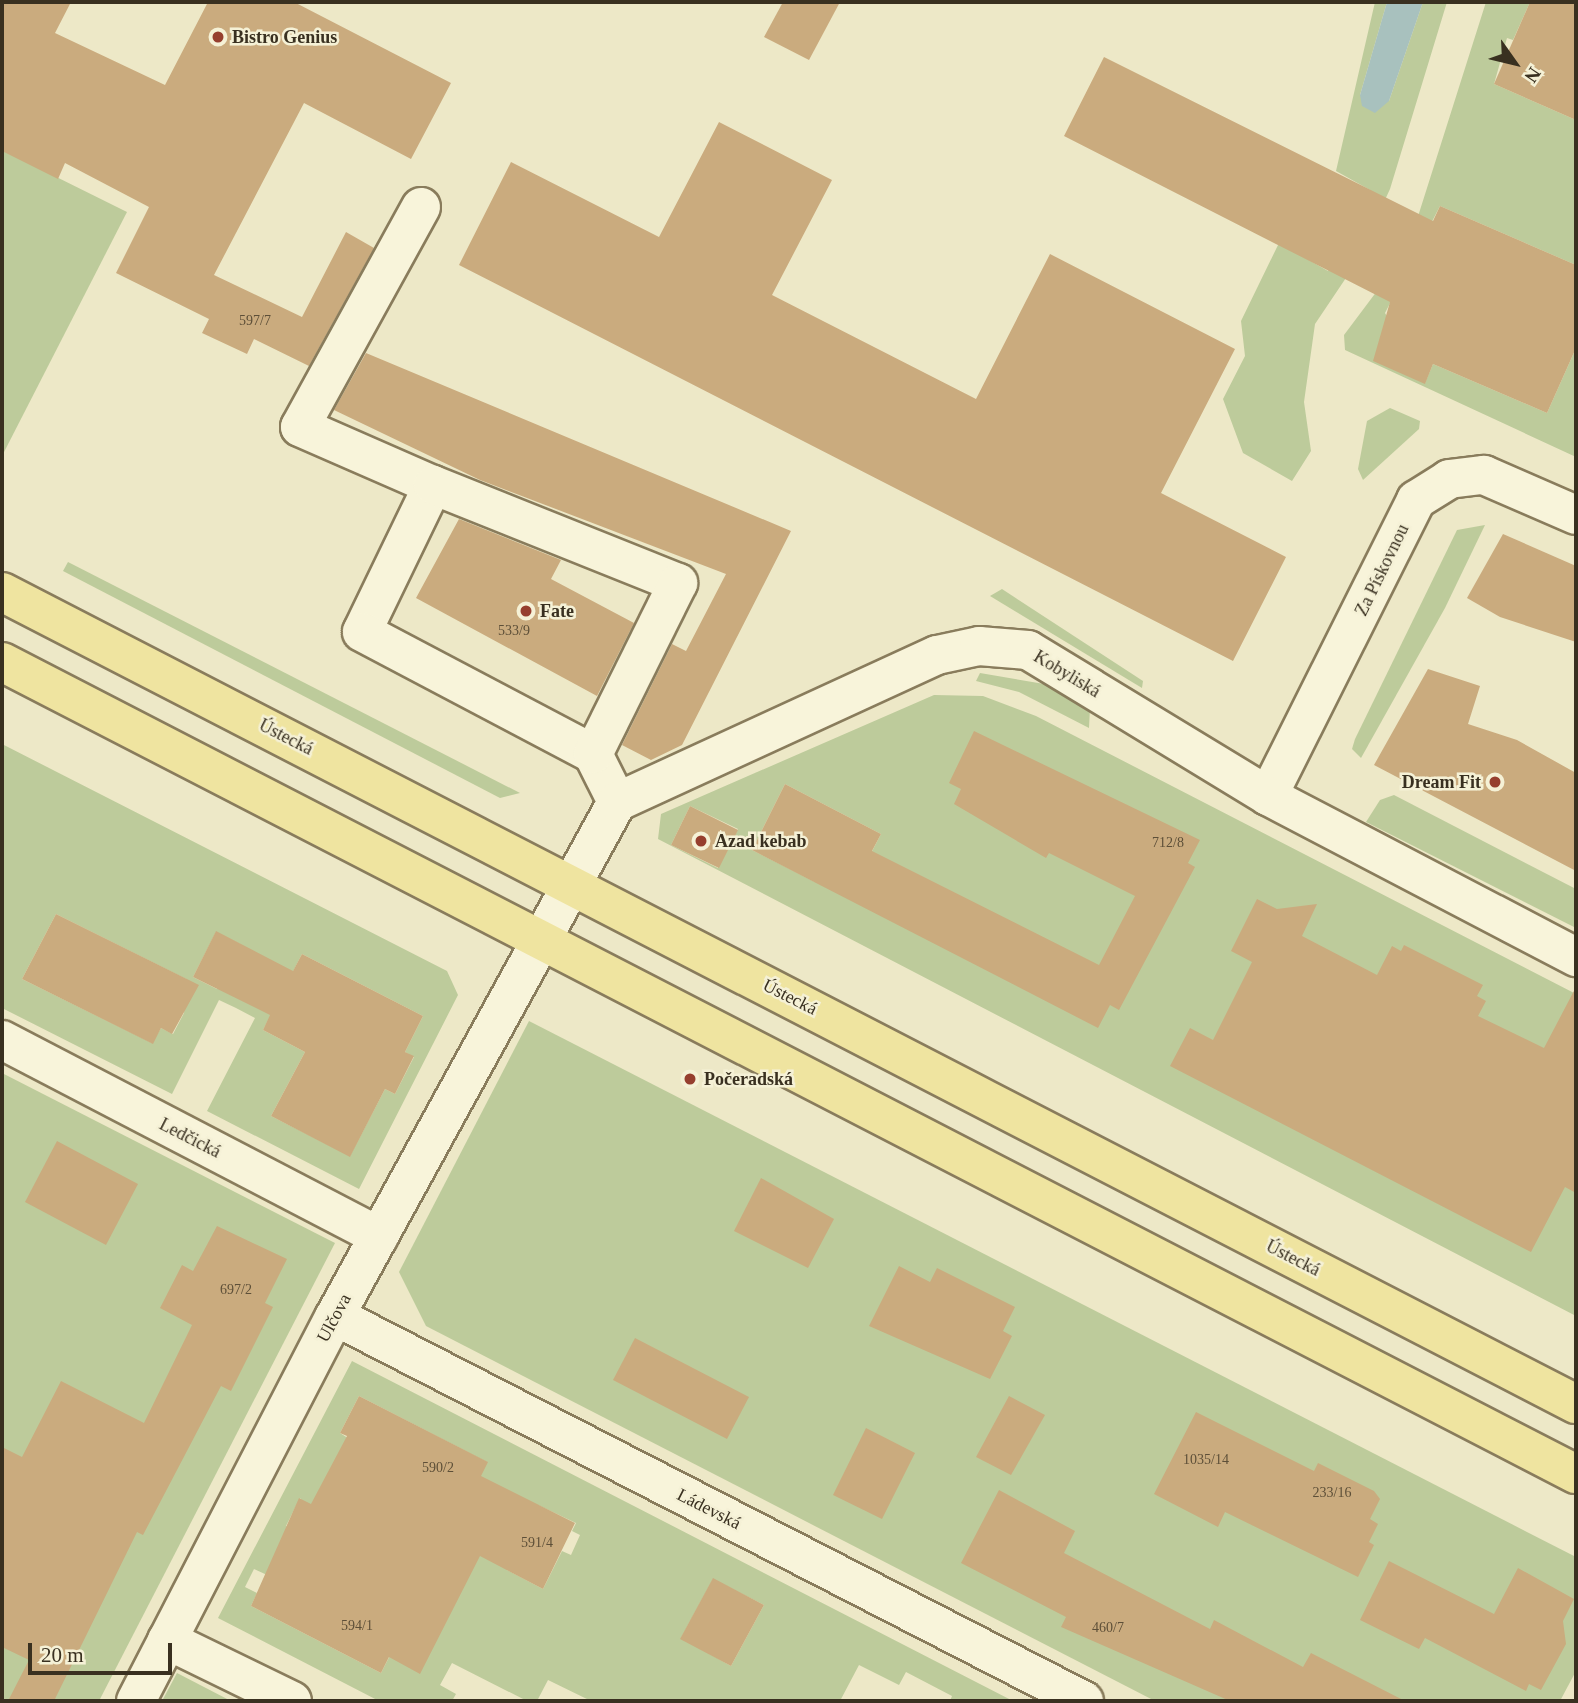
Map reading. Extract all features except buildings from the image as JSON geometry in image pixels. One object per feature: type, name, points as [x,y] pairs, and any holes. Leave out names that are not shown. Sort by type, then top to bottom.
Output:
[{"type":"main road","name":"Ústecká","points":[[2,592],[569,881],[1576,1404]]},
{"type":"main road","points":[[2,662],[1576,1474]]},
{"type":"street","points":[[421,207],[300,427],[433,485],[678,583],[593,754]]},
{"type":"street","name":"Za Pískovnou","points":[[1268,796],[1416,500],[1449,479],[1483,475],[1576,515]]},
{"type":"street","points":[[433,485],[362,632],[593,754],[617,802],[569,881]]},
{"type":"street","name":"Kobyliská","points":[[617,802],[937,655],[979,646],[1028,650],[1268,796],[1576,957]]},
{"type":"street","name":"Ulčova","points":[[136,1701],[335,1316],[569,881]]},
{"type":"street","name":"Ledčická","points":[[2,1040],[379,1236]]},
{"type":"street","name":"Ládevská","points":[[335,1316],[1084,1701]]},
{"type":"street","points":[[167,1640],[292,1701]]},
{"type":"green space","points":[[1375,2],[1387,2],[1360,95],[1389,101],[1423,2],[1447,2],[1390,189],[1356,263],[1315,324],[1304,402],[1311,451],[1292,481],[1243,453],[1223,399],[1245,356],[1241,321],[1279,243],[1328,271],[1370,190],[1336,171]]},
{"type":"green space","points":[[1486,2],[1530,2],[1513,40],[1507,38],[1494,84],[1576,120],[1576,265],[1440,206],[1385,313],[1425,383],[1433,364],[1547,413],[1576,348],[1576,457],[1345,350],[1344,335],[1407,251]]},
{"type":"green space","points":[[2,150],[127,212],[2,456]]},
{"type":"green space","points":[[1390,408],[1420,421],[1419,429],[1363,480],[1358,469],[1367,421]]},
{"type":"green space","points":[[1485,525],[1445,608],[1361,758],[1352,749],[1355,739],[1457,530]]},
{"type":"green space","points":[[68,562],[520,793],[500,798],[63,571]]},
{"type":"green space","points":[[1002,589],[1143,681],[1142,688],[990,596]]},
{"type":"green space","points":[[980,673],[1050,685],[1090,708],[1089,728],[1019,692],[976,681]]},
{"type":"green space","points":[[934,695],[983,696],[1036,716],[1576,994],[1576,1316],[658,839],[661,814]],"holes":[[[785,784],[881,834],[856,882],[815,882],[752,850]],[[690,806],[738,829],[718,868],[671,845]]]},
{"type":"green space","points":[[2,744],[447,971],[458,995],[359,1189],[207,1111],[255,1018],[236,1008],[219,1000],[172,1094],[2,1008]],"holes":[[[56,914],[186,979],[184,1013],[173,1034],[161,1028],[152,1043],[22,979]],[[216,932],[240,944],[217,989],[193,977]],[[302,954],[423,1016],[405,1052],[414,1057],[395,1094],[385,1089],[350,1156],[271,1116],[305,1052],[263,1030]]]},
{"type":"green space","points":[[1394,795],[1576,889],[1576,928],[1366,822],[1380,800]]},
{"type":"green space","points":[[529,1021],[1576,1557],[1576,1671],[1560,1701],[1155,1701],[426,1326],[399,1272]]},
{"type":"green space","points":[[2,1073],[335,1243],[99,1701],[2,1701]]},
{"type":"green space","points":[[352,1361],[1013,1701],[950,1701],[952,1696],[906,1672],[899,1685],[859,1665],[840,1701],[591,1701],[548,1680],[537,1701],[527,1701],[452,1663],[440,1685],[456,1694],[452,1701],[379,1701],[218,1618]],"holes":[[[359,1396],[487,1462],[462,1512],[340,1433]],[[300,1498],[338,1552],[286,1526]],[[538,1505],[576,1523],[572,1531],[580,1535],[571,1555],[562,1551],[543,1589],[507,1570]],[[254,1569],[400,1636],[381,1673],[251,1606],[257,1593],[245,1587]],[[713,1579],[764,1605],[731,1666],[681,1638]]]},
{"type":"green space","points":[[177,1673],[231,1701],[162,1701]]},
{"type":"water","points":[[1387,2],[1423,2],[1389,101],[1375,113],[1362,106],[1360,95]]},
{"type":"place","name":"Bistro Genius","points":[[218,37]]},
{"type":"place","name":"Fate","points":[[526,611]]},
{"type":"place","name":"Dream Fit","points":[[1495,782]]},
{"type":"place","name":"Azad kebab","points":[[701,841]]},
{"type":"place","name":"Počeradská","points":[[690,1079]]}]
